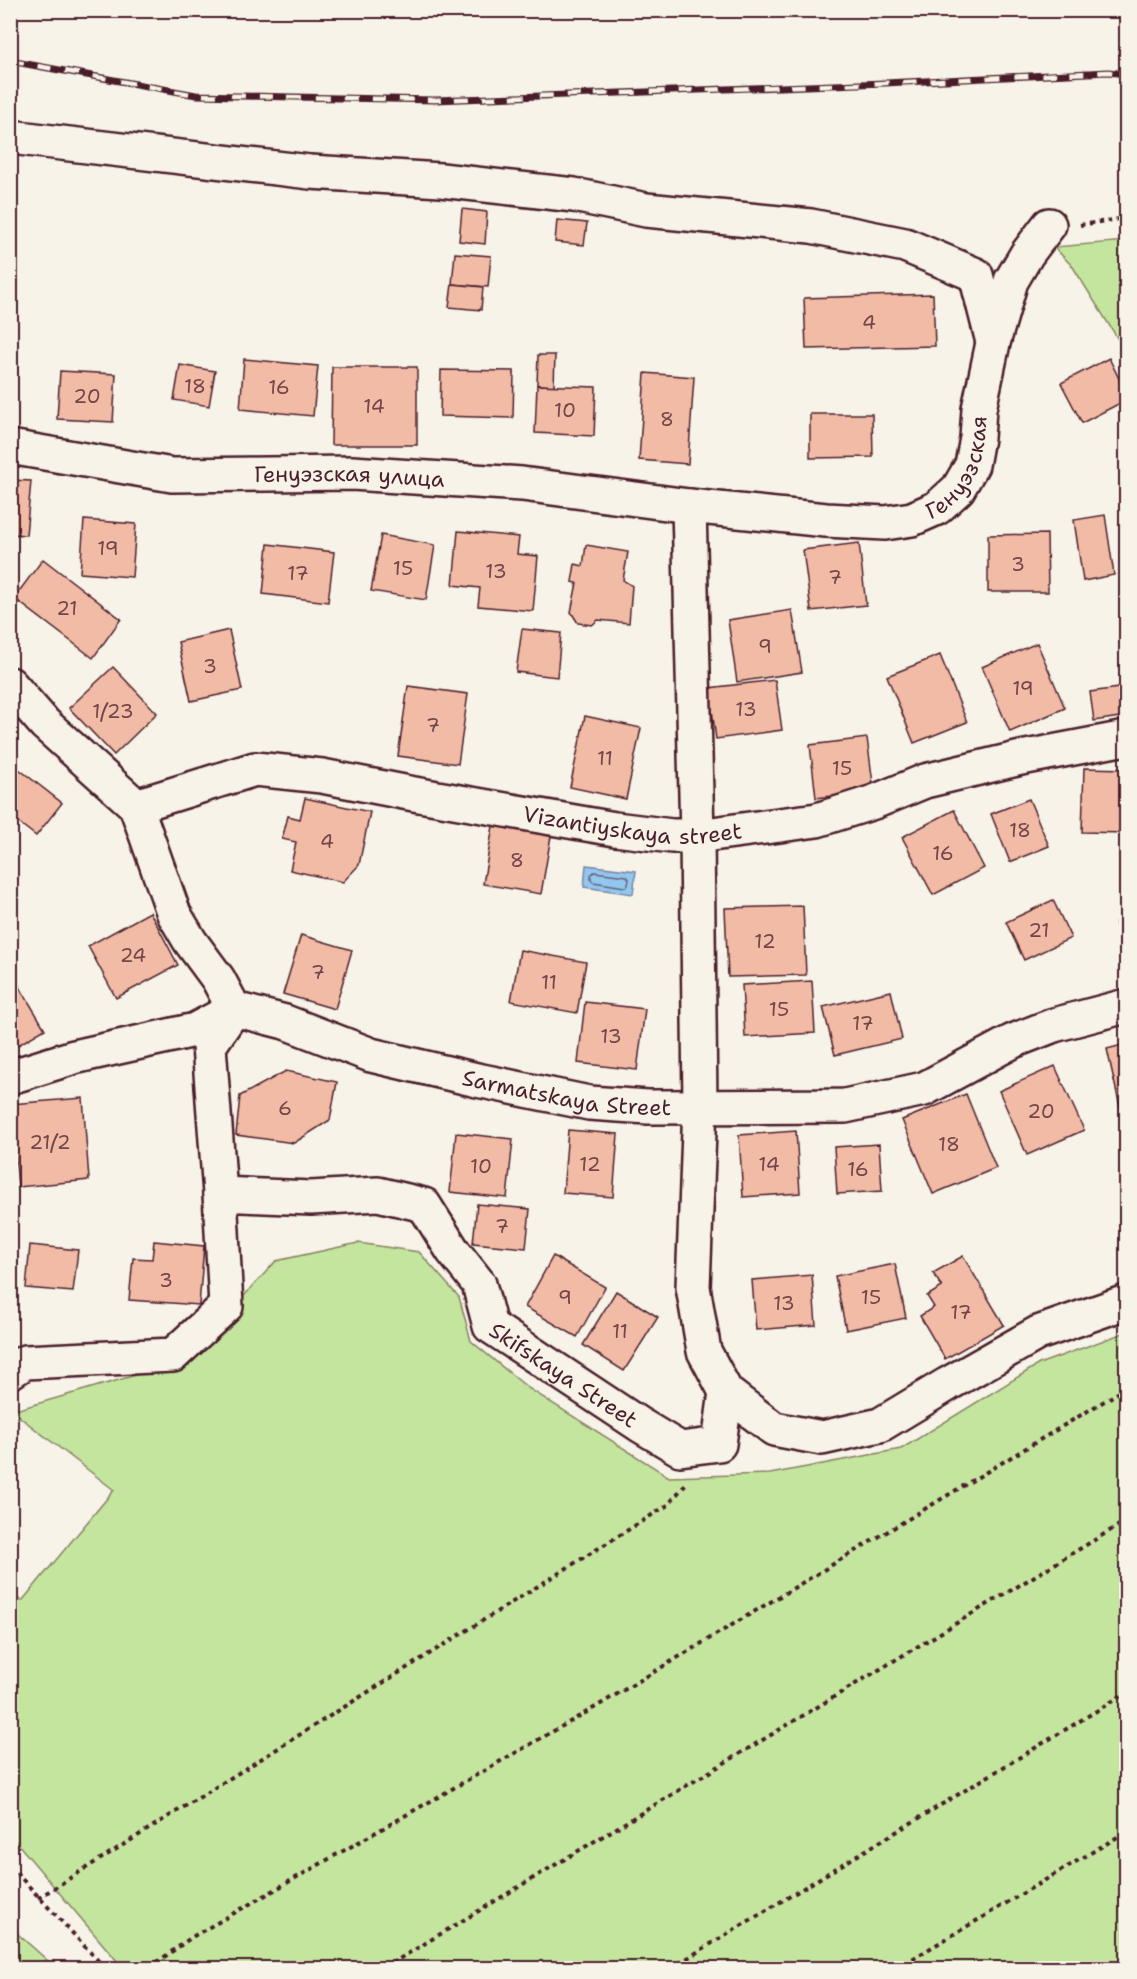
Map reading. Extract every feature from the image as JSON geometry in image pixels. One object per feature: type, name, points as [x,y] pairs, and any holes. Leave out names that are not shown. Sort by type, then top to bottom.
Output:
[{"type":"street","points":[[10,137],[310,172],[441,180],[574,195],[646,210],[812,226],[905,245],[976,275],[993,344]]},
{"type":"street","name":"Генуэзская","points":[[689,506],[826,520],[885,523],[912,519],[938,508],[958,489],[972,465],[979,409],[993,344],[1011,282],[1027,254],[1049,225]]},
{"type":"street","name":"Генуэзская улица","points":[[10,447],[172,475],[352,473],[522,484],[689,506]]},
{"type":"street","points":[[689,506],[697,836],[700,1107],[693,1287],[704,1351],[726,1392],[774,1429],[822,1438],[880,1425],[1038,1333],[1126,1302]]},
{"type":"street","points":[[10,684],[45,724],[136,806],[174,914],[190,942],[218,979],[234,1009]]},
{"type":"street","name":"Vizantiyskaya street","points":[[136,806],[255,769],[322,776],[615,829],[672,836],[697,836],[817,820],[874,802],[925,781],[1021,758],[1126,738]]},
{"type":"street","name":"Sarmatskaya Street","points":[[234,1009],[285,1022],[371,1055],[477,1080],[589,1103],[648,1107],[700,1107],[845,1106],[924,1089],[1013,1041],[1054,1025],[1126,1006]]},
{"type":"street","points":[[10,1077],[74,1057],[195,1030],[234,1009]]},
{"type":"street","points":[[10,1372],[25,1362],[173,1355],[226,1306],[209,1046],[234,1009]]},
{"type":"street","name":"Skifskaya Street","points":[[220,1194],[311,1198],[378,1194],[424,1205],[453,1251],[479,1284],[490,1326],[680,1449],[719,1444]]},
{"type":"street","points":[[719,1444],[726,1392]]},
{"type":"path","points":[[1049,225],[1083,225],[1126,218]]},
{"type":"path","points":[[149,1968],[192,1936],[594,1708],[1126,1388]]},
{"type":"path","points":[[38,1898],[668,1504],[719,1444]]},
{"type":"path","points":[[384,1968],[1126,1521]]},
{"type":"path","points":[[671,1968],[1126,1693]]},
{"type":"path","points":[[897,1968],[1126,1833]]},
{"type":"path","points":[[10,1866],[105,1968]]},
{"type":"green space","points":[[1126,241],[1126,352],[1073,267],[1054,247]]},
{"type":"green space","points":[[358,1243],[419,1252],[459,1297],[471,1341],[528,1388],[669,1477],[770,1474],[901,1449],[1039,1364],[1126,1332],[1126,1968],[123,1968],[11,1836],[10,1593],[22,1601],[114,1490],[12,1411],[184,1361],[276,1261]]},
{"type":"green space","points":[[11,1928],[56,1968],[11,1968]]},
{"type":"water","points":[[586,865],[636,871],[633,894],[584,887]]},
{"type":"building","points":[[462,209],[487,212],[485,244],[459,241]]},
{"type":"building","points":[[557,220],[587,223],[584,245],[555,242]]},
{"type":"building","points":[[455,253],[491,256],[488,287],[452,284]]},
{"type":"building","points":[[452,284],[483,287],[481,310],[449,307]]},
{"type":"building","points":[[933,294],[935,346],[806,349],[804,298]]},
{"type":"building","points":[[538,355],[555,355],[554,386],[537,385]]},
{"type":"building","points":[[1109,358],[1126,393],[1126,400],[1082,423],[1061,383]]},
{"type":"building","points":[[244,359],[318,366],[313,416],[240,409]]},
{"type":"building","points":[[180,365],[215,371],[209,406],[174,400]]},
{"type":"building","points":[[332,367],[417,367],[417,445],[331,445]]},
{"type":"building","points":[[441,370],[514,371],[513,418],[440,416]]},
{"type":"building","points":[[60,371],[116,374],[113,422],[57,419]]},
{"type":"building","points":[[645,373],[694,377],[688,464],[639,460]]},
{"type":"building","points":[[537,385],[596,387],[594,436],[535,433]]},
{"type":"building","points":[[810,414],[872,414],[873,457],[810,458]]},
{"type":"building","points":[[10,480],[31,481],[26,535],[10,534]]},
{"type":"building","points":[[1105,515],[1114,575],[1083,581],[1074,520]]},
{"type":"building","points":[[84,520],[136,524],[132,577],[80,573]]},
{"type":"building","points":[[458,531],[519,537],[517,554],[538,556],[533,611],[478,606],[480,588],[453,585]]},
{"type":"building","points":[[1047,534],[1048,592],[988,592],[988,535]]},
{"type":"building","points":[[381,535],[435,545],[426,600],[371,591]]},
{"type":"building","points":[[859,543],[866,605],[811,611],[803,550]]},
{"type":"building","points":[[268,544],[334,552],[328,602],[263,594]]},
{"type":"building","points":[[586,545],[628,552],[623,580],[632,586],[629,623],[598,620],[592,625],[578,623],[571,612],[577,583],[572,582],[575,564],[583,566]]},
{"type":"building","points":[[43,559],[121,619],[93,658],[14,598]]},
{"type":"building","points":[[792,610],[802,672],[737,682],[728,620]]},
{"type":"building","points":[[522,629],[561,633],[557,677],[516,672]]},
{"type":"building","points":[[229,630],[242,690],[191,701],[178,642]]},
{"type":"building","points":[[1037,643],[1065,708],[1010,732],[982,667]]},
{"type":"building","points":[[940,655],[967,722],[914,743],[887,676]]},
{"type":"building","points":[[113,667],[157,713],[114,755],[69,708]]},
{"type":"building","points":[[775,680],[782,730],[716,739],[709,688]]},
{"type":"building","points":[[408,686],[468,694],[458,764],[398,756]]},
{"type":"building","points":[[1126,687],[1126,716],[1094,721],[1090,692]]},
{"type":"building","points":[[585,716],[641,728],[626,799],[570,787]]},
{"type":"building","points":[[867,738],[874,791],[816,798],[810,745]]},
{"type":"building","points":[[15,766],[62,803],[36,836],[10,816],[10,772]]},
{"type":"building","points":[[1084,768],[1126,769],[1126,833],[1082,832]]},
{"type":"building","points":[[305,798],[370,812],[359,865],[343,882],[290,870],[296,842],[282,839],[288,816],[300,819]]},
{"type":"building","points":[[1029,799],[1049,846],[1010,862],[991,814]]},
{"type":"building","points":[[954,810],[984,868],[933,895],[902,837]]},
{"type":"building","points":[[493,826],[551,836],[541,894],[483,884]]},
{"type":"building","points":[[1053,900],[1071,938],[1024,960],[1006,922]]},
{"type":"building","points":[[803,906],[806,975],[728,977],[725,908]]},
{"type":"building","points":[[150,912],[178,965],[116,998],[88,946]]},
{"type":"building","points":[[1126,921],[1126,974],[1123,974],[1116,922]]},
{"type":"building","points":[[301,935],[352,950],[335,1009],[283,994]]},
{"type":"building","points":[[520,950],[586,962],[577,1013],[511,1001]]},
{"type":"building","points":[[13,976],[45,1029],[10,1050],[10,977]]},
{"type":"building","points":[[812,981],[815,1033],[745,1037],[742,985]]},
{"type":"building","points":[[891,991],[902,1039],[835,1055],[823,1007]]},
{"type":"building","points":[[585,1002],[645,1009],[637,1070],[578,1063]]},
{"type":"building","points":[[1126,1044],[1126,1125],[1124,1125],[1107,1049]]},
{"type":"building","points":[[1055,1066],[1084,1130],[1027,1155],[999,1091]]},
{"type":"building","points":[[286,1071],[337,1082],[330,1120],[294,1143],[236,1135],[240,1096]]},
{"type":"building","points":[[966,1094],[996,1168],[933,1194],[902,1120]]},
{"type":"building","points":[[83,1098],[89,1180],[18,1187],[11,1104]]},
{"type":"building","points":[[568,1130],[618,1134],[613,1197],[563,1193]]},
{"type":"building","points":[[796,1131],[800,1193],[743,1197],[739,1135]]},
{"type":"building","points":[[456,1133],[513,1139],[507,1198],[450,1192]]},
{"type":"building","points":[[879,1144],[882,1191],[837,1194],[834,1147]]},
{"type":"building","points":[[477,1204],[530,1209],[526,1248],[473,1243]]},
{"type":"building","points":[[154,1241],[204,1246],[199,1305],[129,1300],[133,1258],[152,1259]]},
{"type":"building","points":[[30,1245],[78,1250],[73,1292],[26,1288]]},
{"type":"building","points":[[553,1256],[605,1287],[577,1337],[525,1307]]},
{"type":"building","points":[[963,1256],[1004,1325],[945,1359],[920,1316],[934,1307],[927,1296],[942,1287],[933,1273]]},
{"type":"building","points":[[895,1264],[906,1318],[846,1330],[835,1276]]},
{"type":"building","points":[[812,1275],[816,1325],[756,1330],[752,1280]]},
{"type":"building","points":[[616,1291],[658,1317],[624,1371],[583,1345]]},
{"type":"railway","points":[[10,61],[196,95],[435,100],[1108,72],[1126,74]]}]
